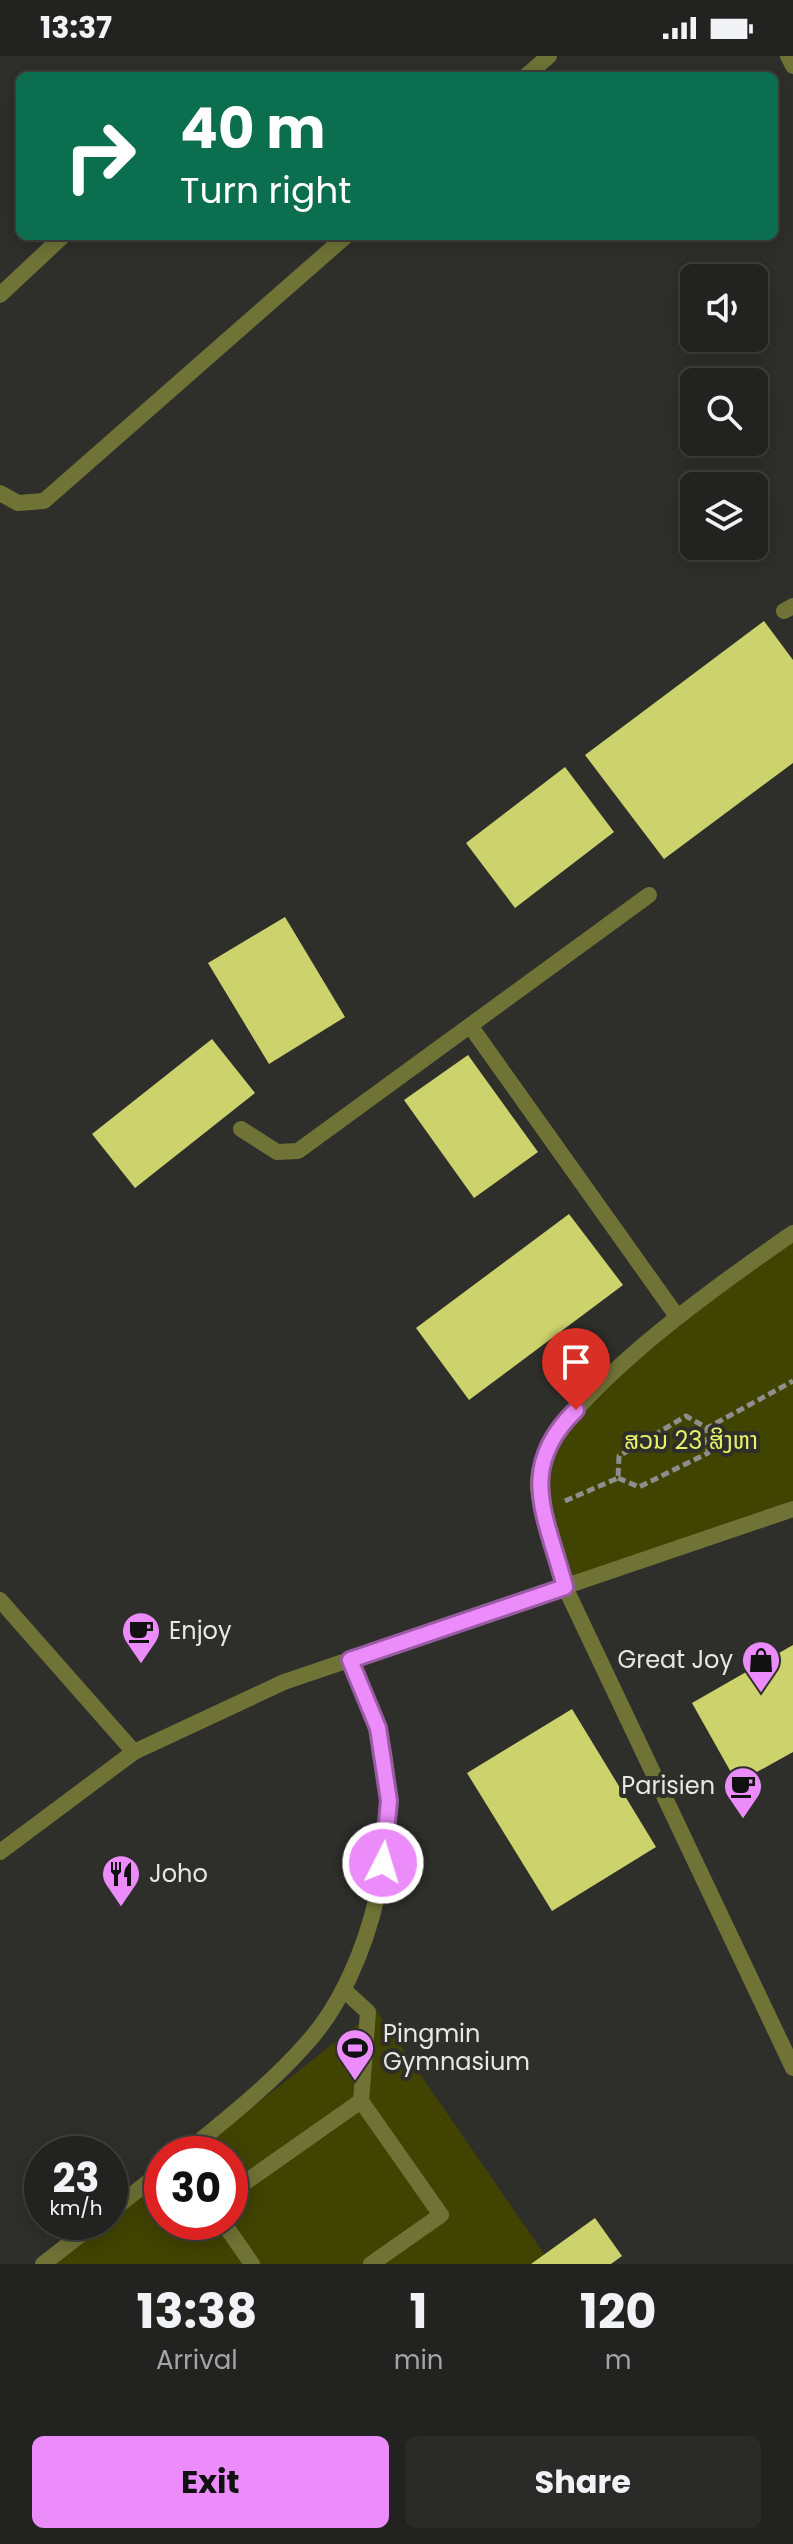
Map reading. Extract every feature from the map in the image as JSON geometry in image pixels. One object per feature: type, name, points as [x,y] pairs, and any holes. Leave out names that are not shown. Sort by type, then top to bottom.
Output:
[{"type":"street","points":[[531,72],[549,56]]},
{"type":"street","points":[[788,56],[793,66]]},
{"type":"street","points":[[0,295],[59,240]]},
{"type":"street","points":[[0,493],[18,503],[44,501],[341,240]]},
{"type":"street","points":[[241,1129],[277,1152],[298,1151],[649,895]]},
{"type":"street","points":[[471,1027],[676,1315]]},
{"type":"street","points":[[793,1233],[676,1315],[561,1425],[542,1456],[537,1482],[565,1587],[793,2068]]},
{"type":"street","points":[[0,1852],[134,1752],[211,1713],[350,1660],[793,1509]]},
{"type":"street","points":[[0,1600],[134,1752]]},
{"type":"street","points":[[206,2136],[262,2089],[308,2042],[345,1991],[367,1930],[383,1863],[389,1801],[378,1728],[350,1660]]},
{"type":"street","points":[[345,1991],[368,2012],[361,2101],[441,2215],[371,2264]]},
{"type":"street","points":[[248,2180],[361,2101]]},
{"type":"street","points":[[128,2198],[144,2185]]},
{"type":"street","points":[[43,2264],[74,2240]]},
{"type":"street","points":[[235,2240],[252,2264]]},
{"type":"path","points":[[707,1428],[793,1381]]},
{"type":"path","points":[[618,1478],[619,1456],[686,1416],[707,1428]]},
{"type":"path","points":[[542,1509],[618,1478],[639,1487],[708,1453],[707,1428]]},
{"type":"green space","name":"ສວນ 23 ສິງຫາ","points":[[793,1233],[793,1509],[565,1587],[540,1478],[573,1406]]},
{"type":"green space","name":"Pingmin Gymnasium","points":[[376,2010],[551,2264],[53,2264],[83,2240],[128,2240],[128,2205],[144,2192],[144,2240],[248,2240],[248,2136],[216,2136]]},
{"type":"building","points":[[764,621],[793,660],[793,763],[664,859],[585,755]]},
{"type":"building","points":[[565,767],[614,832],[515,908],[466,843]]},
{"type":"building","points":[[285,917],[345,1017],[269,1064],[208,963]]},
{"type":"building","points":[[212,1039],[255,1093],[135,1188],[92,1134]]},
{"type":"building","points":[[468,1055],[538,1152],[474,1198],[404,1100]]},
{"type":"building","points":[[569,1214],[623,1285],[469,1400],[416,1328]]},
{"type":"building","points":[[793,1645],[793,1752],[737,1783],[692,1703]]},
{"type":"building","points":[[572,1709],[656,1847],[552,1911],[467,1773]]},
{"type":"building","points":[[595,2218],[622,2256],[611,2264],[531,2264]]},
{"type":"place","name":"Enjoy","points":[[141,1665]]},
{"type":"place","name":"Great Joy","points":[[761,1694]]},
{"type":"place","name":"Parisien","points":[[743,1820]]},
{"type":"place","name":"Joho","points":[[121,1908]]},
{"type":"place","name":"Pingmin Gymnasium","points":[[355,2082]]},
{"type":"route","points":[[383,1863],[389,1801],[378,1728],[350,1660],[565,1587],[537,1482],[542,1456],[561,1425],[576,1410]]}]
